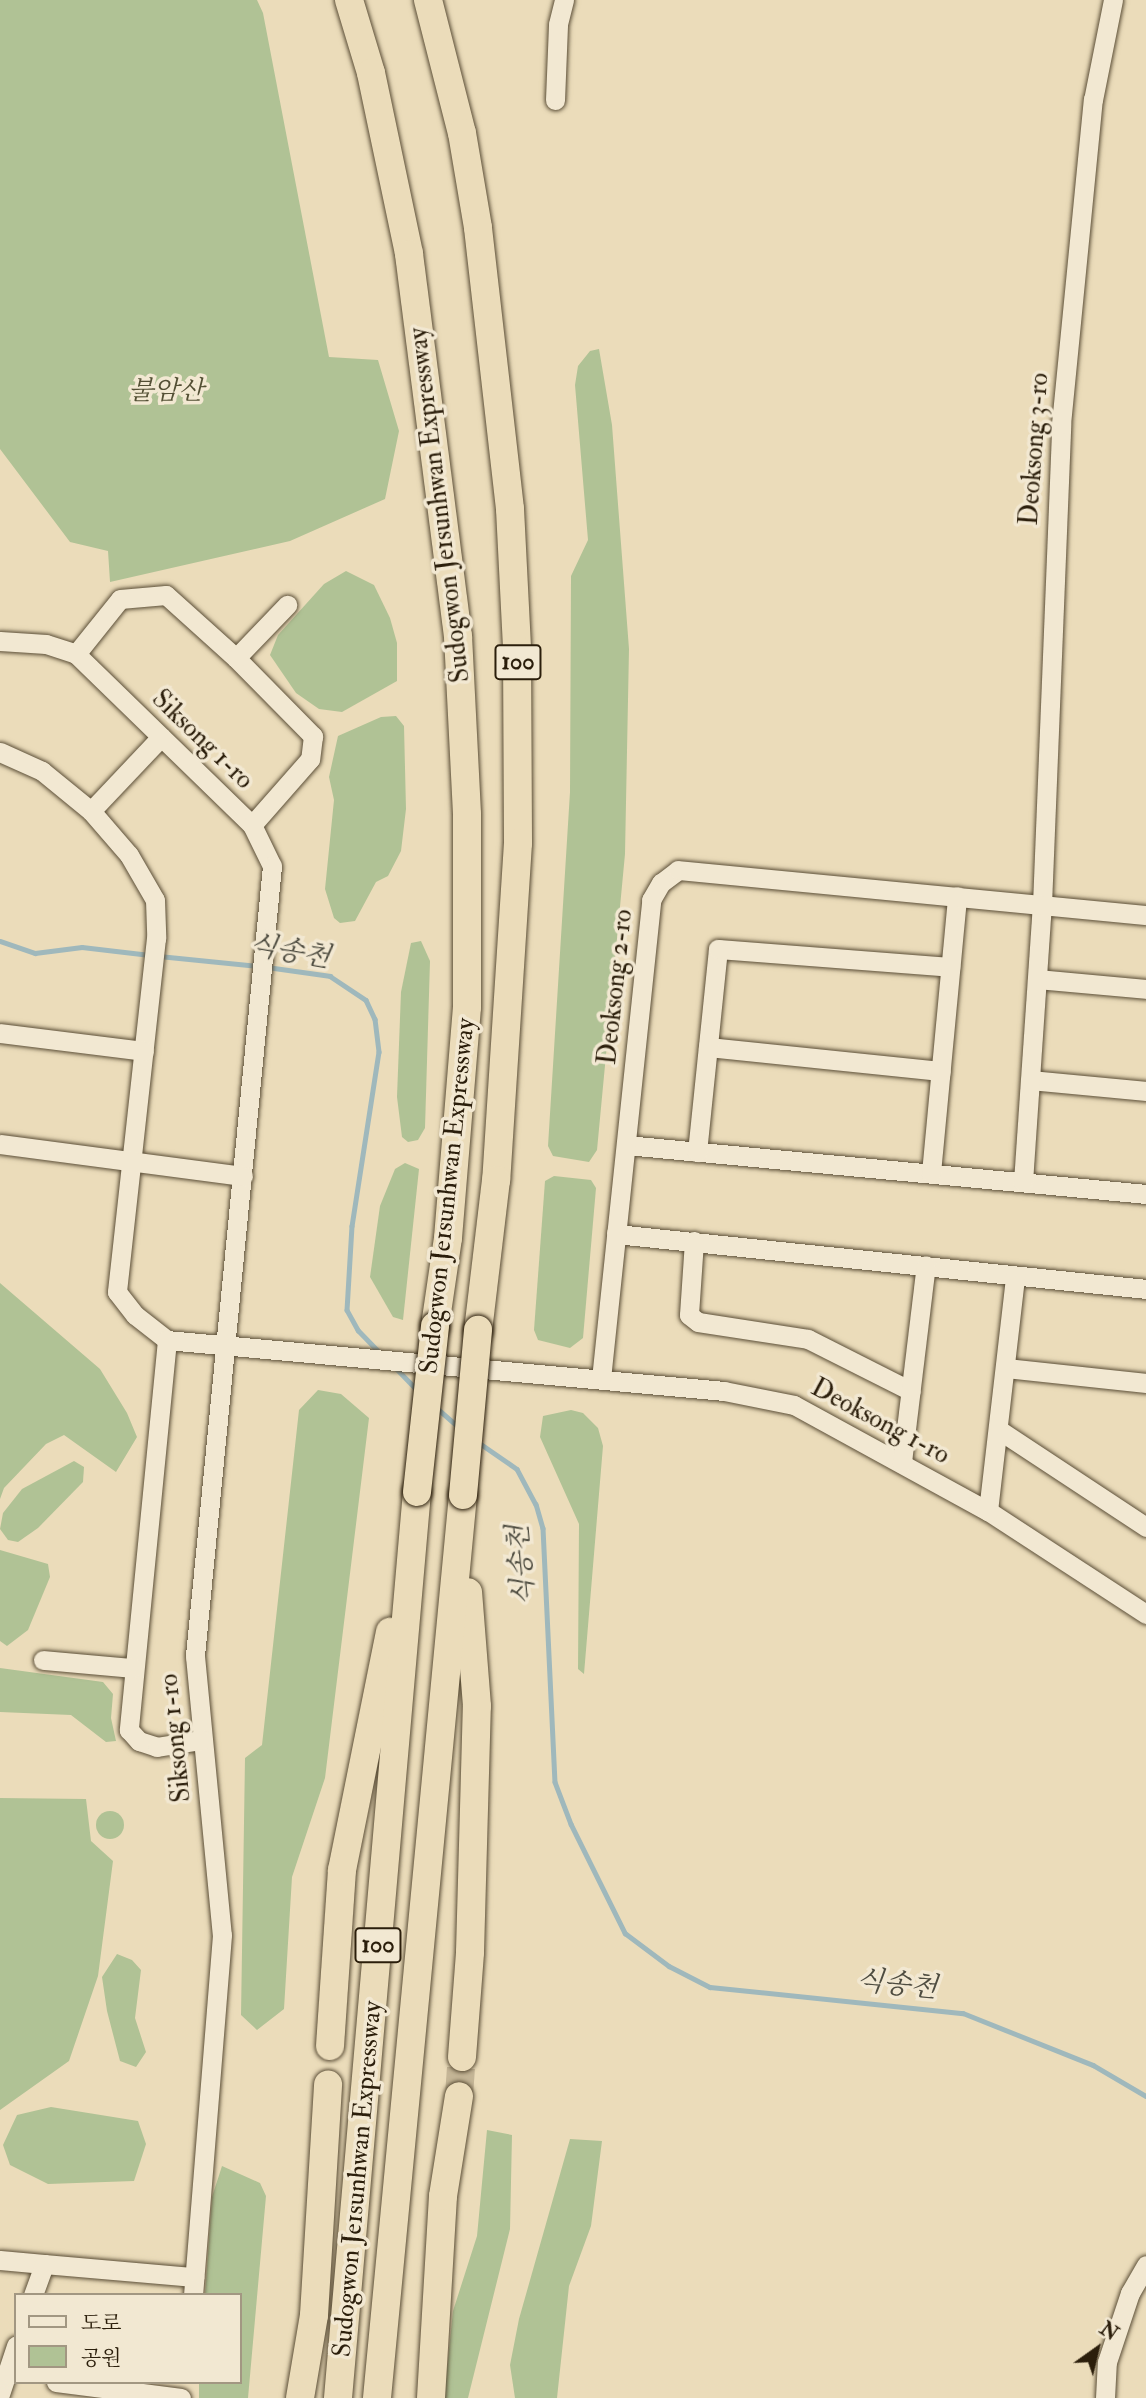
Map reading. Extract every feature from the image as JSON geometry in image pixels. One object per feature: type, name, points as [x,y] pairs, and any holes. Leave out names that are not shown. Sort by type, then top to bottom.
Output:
[{"type":"highway","name":"Sudogwon Je1sunhwan Expressway","points":[[338,2398],[416,1500],[435,1326],[448,1238],[467,1007],[467,815],[458,636],[408,254],[370,73],[349,0]]},
{"type":"highway","name":"Sudogwon Je1sunhwan Expressway","points":[[377,2398],[478,1330],[496,1180],[518,843],[517,649],[510,509],[478,228],[462,133],[428,0]]},
{"type":"highway","points":[[330,2046],[342,1870],[416,1500]]},
{"type":"highway","points":[[462,1506],[477,1706],[470,1952],[462,2057]]},
{"type":"highway","points":[[300,2398],[314,2315],[328,2084]]},
{"type":"highway","points":[[431,2398],[443,2196],[459,2096]]},
{"type":"street","points":[[555,100],[558,24],[564,0]]},
{"type":"street","name":"Deoksong 3-ro","points":[[1023,1182],[1042,905],[1061,424],[1093,100],[1113,0]]},
{"type":"street","points":[[76,654],[120,599],[166,595],[236,658],[313,736],[310,759],[252,825]]},
{"type":"street","points":[[236,658],[287,605]]},
{"type":"street","name":"Siksong 1-ro","points":[[0,641],[46,644],[76,654],[252,825],[272,866],[195,1656],[201,1740],[222,1935],[193,2286]]},
{"type":"street","points":[[91,811],[161,737]]},
{"type":"street","points":[[0,752],[42,771],[91,811],[129,855],[155,901],[152,979],[117,1292],[135,1315],[167,1340],[226,1345]]},
{"type":"street","name":"Deoksong 2-ro","points":[[601,1379],[651,900],[661,883],[678,870],[1146,915]]},
{"type":"street","points":[[931,1173],[957,896]]},
{"type":"street","points":[[697,1152],[718,949],[950,967]]},
{"type":"street","points":[[1037,979],[1146,989]]},
{"type":"street","points":[[0,1033],[144,1051]]},
{"type":"street","points":[[708,1047],[941,1071]]},
{"type":"street","points":[[1030,1080],[1146,1091]]},
{"type":"street","points":[[0,1144],[243,1176]]},
{"type":"street","points":[[626,1145],[1146,1194]]},
{"type":"street","points":[[616,1234],[1146,1289]]},
{"type":"street","points":[[694,1241],[689,1315],[698,1322],[808,1339],[911,1391]]},
{"type":"street","points":[[902,1462],[926,1265]]},
{"type":"street","points":[[988,1511],[1015,1276]]},
{"type":"street","points":[[167,1340],[128,1730],[139,1741],[157,1747],[201,1740]]},
{"type":"street","name":"Deoksong 1-ro","points":[[226,1345],[724,1391],[794,1405],[988,1511],[1146,1615]]},
{"type":"street","points":[[1006,1368],[1146,1383]]},
{"type":"street","points":[[999,1430],[1146,1527]]},
{"type":"street","points":[[43,1660],[133,1668]]},
{"type":"street","points":[[0,2260],[193,2286]]},
{"type":"street","points":[[34,2293],[44,2264]]},
{"type":"street","points":[[1105,2398],[1107,2362],[1130,2293],[1146,2265]]},
{"type":"street","points":[[5,2380],[14,2352]]},
{"type":"street","points":[[67,2384],[125,2395],[182,2398]]},
{"type":"green space","name":"불암산","points":[[0,0],[257,0],[263,13],[329,357],[378,360],[399,431],[385,499],[290,541],[110,582],[108,551],[70,542],[0,449]]},
{"type":"green space","points":[[599,349],[612,425],[629,649],[625,854],[597,1150],[589,1162],[553,1156],[548,1146],[570,792],[571,576],[588,540],[575,385],[578,366],[590,351]]},
{"type":"green space","points":[[346,571],[374,585],[390,618],[397,643],[397,681],[342,712],[319,709],[296,693],[270,655],[278,635],[324,584]]},
{"type":"green space","points":[[396,716],[404,726],[406,809],[401,851],[388,876],[376,882],[355,921],[340,923],[334,918],[325,889],[334,800],[329,777],[338,736],[381,717]]},
{"type":"green space","points":[[421,941],[430,961],[425,1128],[418,1140],[408,1142],[402,1137],[397,1097],[401,992],[411,943]]},
{"type":"green space","points":[[405,1163],[419,1169],[403,1320],[393,1317],[370,1277],[380,1206],[395,1169]]},
{"type":"green space","points":[[554,1176],[591,1180],[596,1188],[583,1338],[570,1348],[538,1340],[534,1330],[545,1181]]},
{"type":"green space","points":[[0,1283],[100,1369],[127,1413],[137,1437],[116,1472],[64,1435],[46,1444],[4,1488],[0,1499]]},
{"type":"green space","points":[[318,1390],[341,1394],[369,1418],[325,1778],[292,1877],[284,2009],[257,2030],[241,2015],[245,1758],[262,1745],[299,1410]]},
{"type":"green space","points":[[571,1410],[583,1413],[598,1428],[603,1446],[584,1674],[578,1669],[579,1524],[540,1437],[543,1416]]},
{"type":"green space","points":[[74,1461],[84,1467],[83,1482],[38,1528],[18,1542],[8,1540],[0,1529],[3,1513],[22,1489]]},
{"type":"green space","points":[[0,1550],[48,1564],[50,1577],[28,1630],[7,1646],[0,1641]]},
{"type":"green space","points":[[0,1668],[103,1682],[113,1694],[111,1718],[116,1741],[106,1742],[71,1715],[0,1712]]},
{"type":"green space","points":[[0,1798],[86,1799],[91,1841],[113,1861],[98,1976],[69,2061],[0,2110]]},
{"type":"green space","points":[[110,1811],[120,1815],[124,1825],[120,1835],[110,1839],[100,1835],[96,1825],[100,1815]]},
{"type":"green space","points":[[117,1954],[132,1960],[141,1970],[135,2018],[146,2052],[136,2067],[120,2061],[107,2011],[102,1977]]},
{"type":"green space","points":[[51,2107],[138,2121],[146,2144],[134,2181],[48,2184],[10,2165],[3,2145],[17,2115]]},
{"type":"green space","points":[[487,2130],[512,2135],[510,2229],[468,2398],[444,2398],[453,2311],[477,2236]]},
{"type":"green space","points":[[570,2139],[602,2141],[591,2226],[569,2286],[557,2398],[515,2398],[510,2365],[519,2319]]},
{"type":"green space","points":[[222,2166],[260,2183],[266,2196],[248,2398],[199,2398],[199,2384],[242,2384],[242,2293],[205,2293],[212,2197]]},
{"type":"waterway","name":"식송천","points":[[0,941],[35,953],[82,947],[150,955]]},
{"type":"waterway","name":"식송천","points":[[159,956],[258,966]]},
{"type":"waterway","name":"식송천","points":[[267,967],[330,976],[366,1000],[375,1019],[379,1052],[352,1226],[347,1310],[358,1330],[381,1354]]},
{"type":"waterway","name":"식송천","points":[[395,1367],[418,1391]]},
{"type":"waterway","name":"식송천","points":[[438,1409],[460,1428]]},
{"type":"waterway","name":"식송천","points":[[478,1442],[517,1469],[536,1504],[543,1528],[555,1782],[571,1824],[625,1933],[669,1966],[710,1987],[963,2013],[1093,2065],[1146,2096]]},
{"type":"tunnel","points":[[459,2096],[462,2057]]}]
